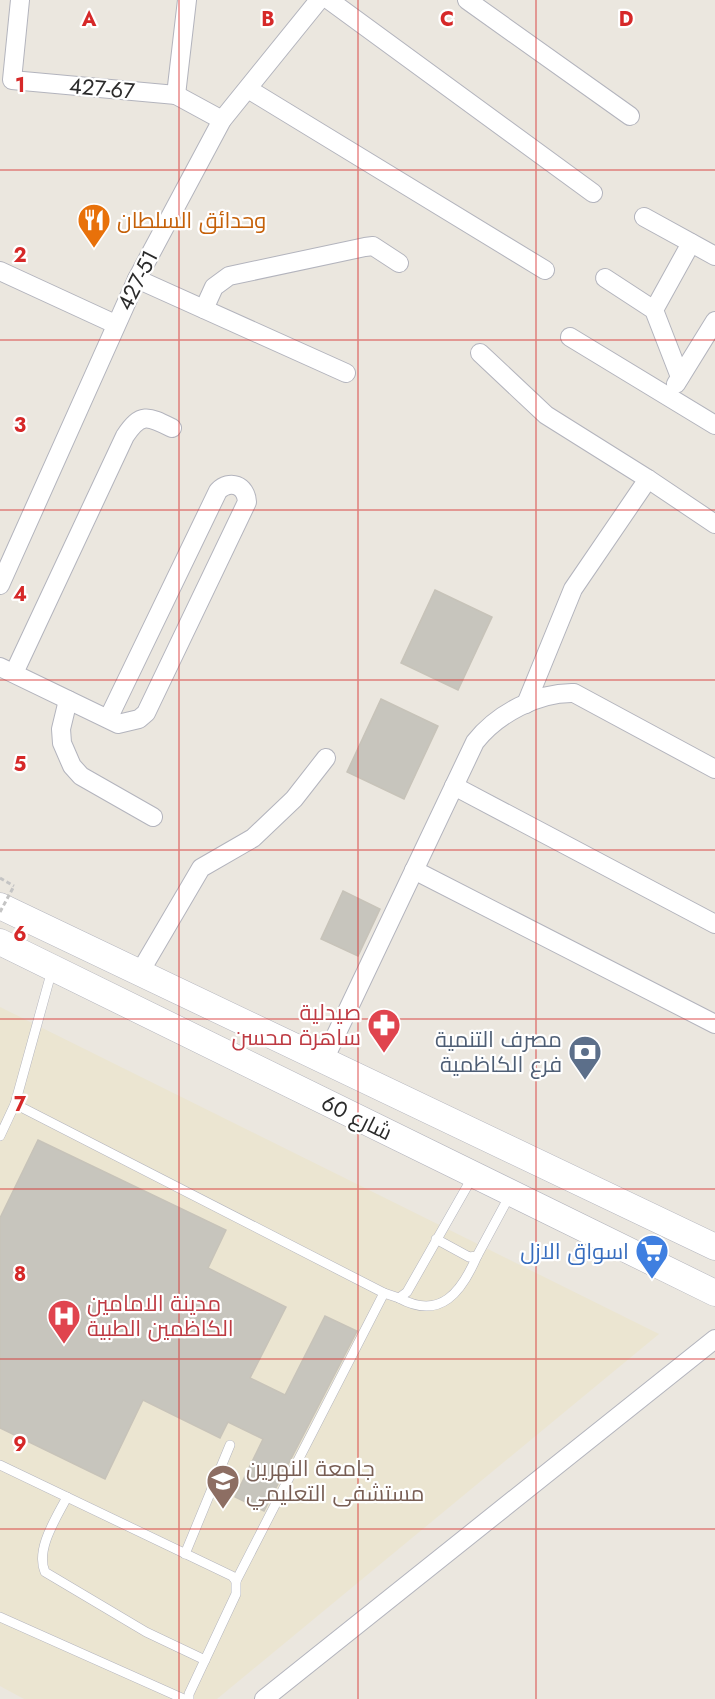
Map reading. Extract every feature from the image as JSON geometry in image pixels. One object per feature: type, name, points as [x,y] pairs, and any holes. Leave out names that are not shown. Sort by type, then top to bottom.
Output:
[{"type":"street","name":"427-67","points":[[20,0],[12,80],[176,95]]},
{"type":"street","points":[[187,0],[176,95],[222,120]]},
{"type":"street","name":"427-51","points":[[0,585],[115,324],[222,120],[319,0]]},
{"type":"street","points":[[329,0],[593,193]]},
{"type":"street","points":[[467,0],[630,116]]},
{"type":"street","points":[[248,88],[545,270]]},
{"type":"street","points":[[645,217],[715,256]]},
{"type":"street","points":[[654,310],[691,243]]},
{"type":"street","points":[[204,309],[214,287],[229,276],[373,246],[399,263]]},
{"type":"street","points":[[0,271],[115,324]]},
{"type":"street","points":[[604,278],[654,310],[680,377]]},
{"type":"street","points":[[137,279],[346,373]]},
{"type":"street","points":[[668,396],[715,321]]},
{"type":"street","points":[[570,337],[715,425]]},
{"type":"street","points":[[480,353],[546,415],[715,524]]},
{"type":"street","points":[[108,719],[218,491],[223,486],[232,484],[241,487],[247,494],[248,502],[146,713],[139,719],[118,724],[7,670],[124,436],[133,424],[142,418],[150,417],[172,428]]},
{"type":"street","points":[[526,704],[573,589],[648,479]]},
{"type":"street","points":[[324,1060],[475,742],[496,720],[526,704],[550,695],[561,692],[574,693],[715,769]]},
{"type":"street","points":[[68,700],[61,729],[62,743],[72,766],[81,776],[153,817]]},
{"type":"street","points":[[140,972],[201,868],[253,838],[294,799],[326,758]]},
{"type":"street","points":[[454,786],[715,924]]},
{"type":"street","points":[[414,870],[715,1024]]},
{"type":"street","name":"شارع 60","points":[[7,896],[140,972],[715,1247]]},
{"type":"street","name":"شارع 60","points":[[0,942],[715,1293]]},
{"type":"street","points":[[264,1699],[715,1339]]},
{"type":"lane","points":[[0,1136],[15,1104],[52,967]]},
{"type":"lane","points":[[15,1104],[384,1293],[414,1306],[437,1304],[449,1299],[458,1291],[511,1192]]},
{"type":"lane","points":[[399,1298],[407,1292],[474,1174]]},
{"type":"lane","points":[[436,1239],[469,1257],[477,1256]]},
{"type":"lane","points":[[189,1699],[189,1694],[236,1594],[236,1581],[384,1293]]},
{"type":"lane","points":[[185,1554],[230,1444]]},
{"type":"lane","points":[[0,1465],[232,1576],[236,1581]]},
{"type":"lane","points":[[67,1497],[46,1540],[42,1565],[45,1572],[146,1632],[205,1660]]},
{"type":"lane","points":[[0,1617],[184,1699]]},
{"type":"path","points":[[0,878],[7,896],[0,912]]},
{"type":"shaded area","name":"جامعة النهرين مستشفى التعليمي","points":[[0,1007],[659,1334],[217,1699],[24,1699],[0,1686]]},
{"type":"building","points":[[435,590],[492,617],[458,690],[401,663]]},
{"type":"building","points":[[381,699],[438,726],[404,799],[347,772]]},
{"type":"building","points":[[343,891],[380,909],[358,956],[321,939]]},
{"type":"building","points":[[38,1140],[226,1230],[208,1268],[286,1307],[250,1378],[285,1395],[325,1316],[357,1331],[264,1511],[235,1497],[263,1439],[228,1422],[220,1438],[143,1400],[105,1479],[0,1428],[0,1218]]},
{"type":"place","name":"وحدائق السلطان","points":[[94,249]]},
{"type":"place","name":"صيدلية ساهرة محسن","points":[[384,1054]]},
{"type":"place","name":"مصرف التنمية فرع الكاظمية","points":[[585,1081]]},
{"type":"place","name":"اسواق الازل","points":[[652,1280]]},
{"type":"place","name":"مدينة الامامين الكاظمين الطبية","points":[[64,1345]]},
{"type":"place","name":"جامعة النهرين مستشفى التعليمي","points":[[223,1510]]}]
